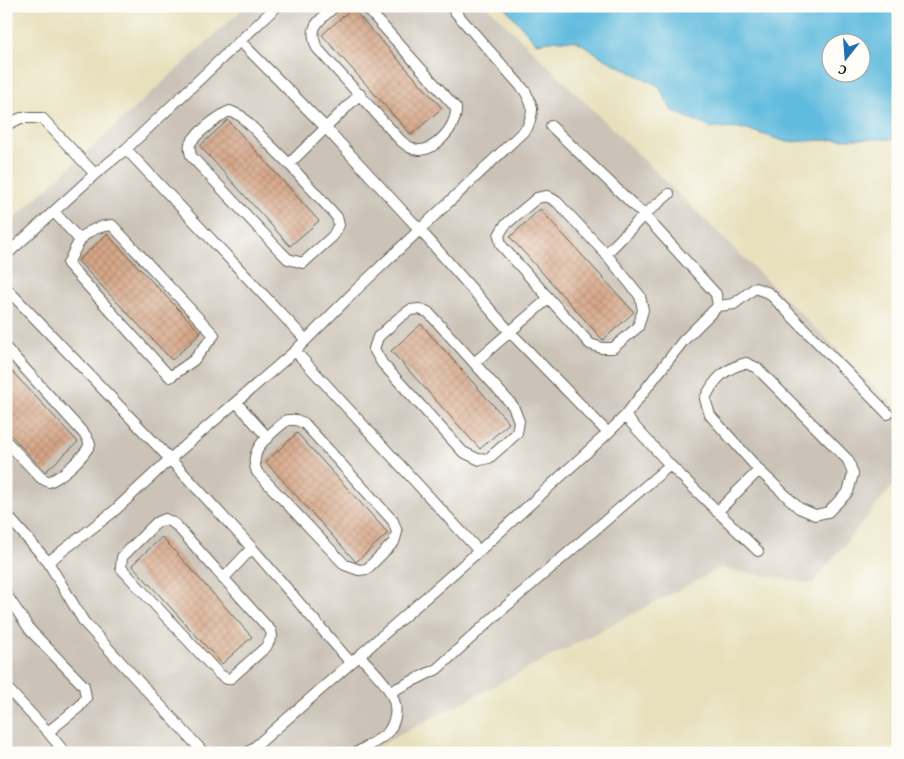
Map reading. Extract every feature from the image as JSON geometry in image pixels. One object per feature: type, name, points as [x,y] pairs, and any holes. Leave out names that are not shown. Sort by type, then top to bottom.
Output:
[{"type":"lane","points":[[6,255],[95,174],[126,149],[277,6]]},
{"type":"lane","points":[[335,6],[312,31],[313,40],[317,48],[401,141],[409,148],[418,150],[428,149],[449,130],[455,119],[456,108],[365,6]]},
{"type":"lane","points":[[48,562],[113,512],[170,459],[295,351],[356,290],[527,128],[532,115],[532,104],[525,92],[450,6]]},
{"type":"lane","points":[[240,41],[325,127],[510,331],[608,433]]},
{"type":"lane","points":[[289,164],[360,94]]},
{"type":"lane","points":[[230,111],[241,116],[289,164],[337,216],[338,225],[333,236],[303,263],[288,259],[195,161],[189,150],[194,139],[222,115],[230,111]]},
{"type":"lane","points":[[6,125],[21,118],[42,118],[95,174]]},
{"type":"lane","points":[[551,126],[644,215],[716,294],[718,306]]},
{"type":"lane","points":[[126,149],[306,340]]},
{"type":"lane","points":[[606,254],[644,215],[669,194]]},
{"type":"lane","points":[[547,196],[553,198],[606,254],[640,296],[643,310],[638,327],[613,348],[602,348],[590,344],[549,298],[499,241],[504,225],[536,198],[547,196]]},
{"type":"lane","points":[[54,212],[79,240]]},
{"type":"lane","points":[[112,225],[214,335],[194,360],[170,377],[68,264],[79,240],[98,226],[112,225]]},
{"type":"lane","points":[[6,288],[170,459],[252,548],[351,663]]},
{"type":"lane","points":[[248,753],[479,551],[608,433],[625,416],[683,341],[718,306],[734,304],[755,288],[770,293],[888,414]]},
{"type":"lane","points":[[474,363],[549,298]]},
{"type":"lane","points":[[419,309],[428,312],[474,363],[513,406],[519,421],[517,433],[489,458],[480,460],[464,452],[382,363],[374,349],[378,337],[392,324],[410,310],[419,309]]},
{"type":"lane","points":[[6,348],[86,436],[90,444],[87,451],[50,482],[41,478],[6,441]]},
{"type":"lane","points":[[295,351],[479,551]]},
{"type":"lane","points":[[746,363],[757,368],[848,460],[852,474],[848,492],[828,512],[815,515],[799,508],[759,470],[710,415],[705,399],[711,385],[732,366],[746,363]]},
{"type":"lane","points":[[237,403],[268,438]]},
{"type":"lane","points":[[625,416],[670,466],[758,551]]},
{"type":"lane","points":[[287,420],[296,420],[304,423],[392,521],[397,532],[394,542],[367,568],[359,570],[345,565],[257,472],[253,463],[256,452],[268,438],[287,420]]},
{"type":"lane","points":[[392,691],[437,669],[496,615],[670,466]]},
{"type":"lane","points":[[718,512],[759,470]]},
{"type":"lane","points":[[6,514],[48,562],[84,622],[204,753]]},
{"type":"lane","points":[[165,520],[175,524],[223,579],[267,626],[272,636],[266,647],[235,676],[226,679],[219,674],[124,572],[121,563],[122,557],[156,523],[165,520]]},
{"type":"lane","points":[[223,579],[252,548]]},
{"type":"lane","points":[[6,594],[30,630],[84,686],[86,698],[79,707],[48,732]]},
{"type":"lane","points":[[356,753],[388,733],[397,711],[392,691],[360,656]]},
{"type":"lane","points":[[6,686],[65,753]]},
{"type":"shaded area","points":[[246,6],[487,6],[898,409],[898,479],[812,584],[721,568],[365,753],[6,753],[6,226]]},
{"type":"water","points":[[504,6],[898,6],[898,139],[787,142],[746,129],[712,128],[671,110],[659,86],[605,59],[577,41],[558,40],[536,43]]},
{"type":"building","points":[[352,8],[442,108],[411,135],[322,35]]},
{"type":"building","points":[[228,120],[319,221],[290,246],[200,146]]},
{"type":"building","points":[[540,209],[634,312],[603,340],[510,237]]},
{"type":"building","points":[[107,234],[201,333],[172,360],[78,261]]},
{"type":"building","points":[[421,324],[509,423],[480,449],[391,351]]},
{"type":"building","points":[[6,365],[78,442],[45,472],[6,430]]},
{"type":"building","points":[[297,433],[388,533],[356,562],[266,462]]},
{"type":"building","points":[[162,537],[252,637],[222,664],[132,565]]}]
